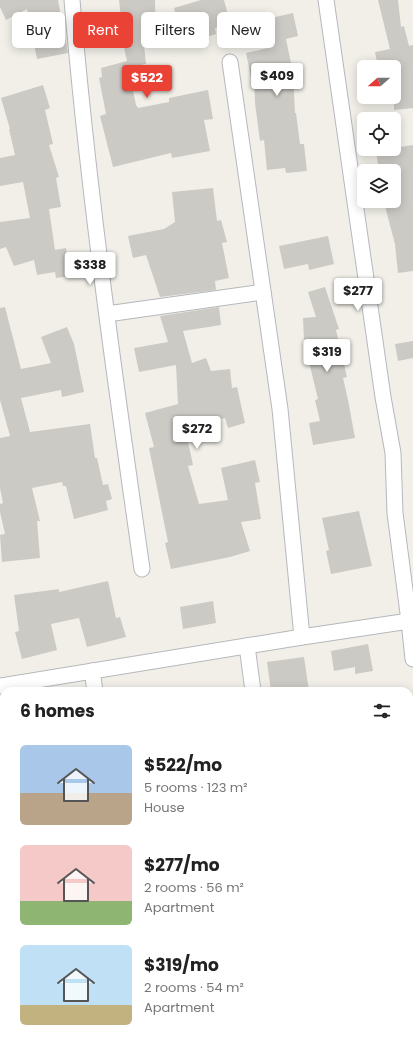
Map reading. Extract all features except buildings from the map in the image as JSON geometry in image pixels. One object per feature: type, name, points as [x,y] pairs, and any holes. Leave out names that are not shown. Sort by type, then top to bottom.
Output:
[{"type":"street","points":[[72,0],[80,89],[107,314],[142,569]]},
{"type":"street","points":[[326,0],[382,389],[393,453],[396,513],[413,659]]},
{"type":"street","points":[[230,62],[280,409],[302,637]]},
{"type":"street","points":[[107,314],[263,292]]},
{"type":"street","points":[[0,686],[92,670],[409,621]]},
{"type":"street","points":[[247,646],[252,687]]},
{"type":"street","points":[[92,670],[94,687]]}]
